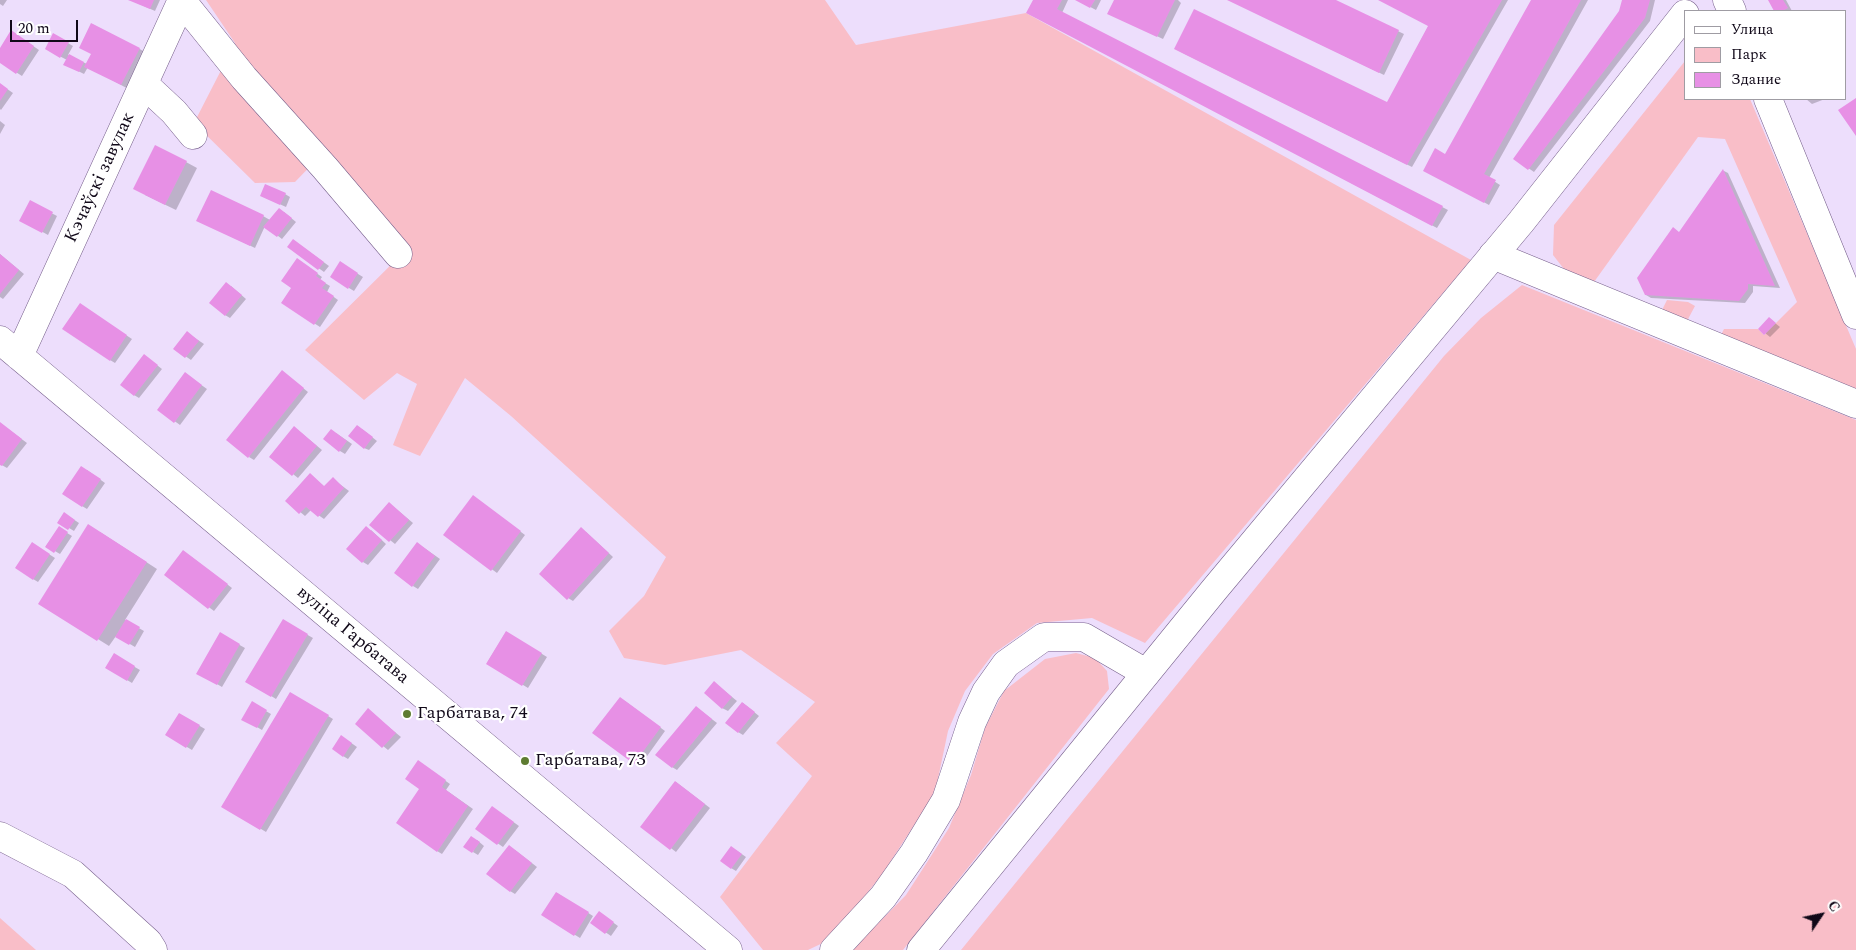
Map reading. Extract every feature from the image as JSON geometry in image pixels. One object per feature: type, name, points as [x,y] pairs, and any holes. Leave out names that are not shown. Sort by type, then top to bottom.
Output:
[{"type":"street","name":"Кэчаўскі завулак","points":[[9,348],[144,84],[182,1]]},
{"type":"street","points":[[182,1],[244,78],[325,168],[398,254]]},
{"type":"street","points":[[921,950],[1146,673],[1493,255],[1684,15]]},
{"type":"street","points":[[144,84],[194,135]]},
{"type":"street","points":[[1768,100],[1856,315]]},
{"type":"street","points":[[1493,255],[1856,404]]},
{"type":"street","name":"вуліца Гарбатава","points":[[9,348],[728,950]]},
{"type":"street","points":[[834,950],[884,897],[914,853],[946,800],[972,722],[986,692],[1006,664],[1044,637],[1084,637],[1116,653],[1146,673]]},
{"type":"street","points":[[0,836],[73,874],[148,942],[153,950]]},
{"type":"green space","points":[[206,0],[825,0],[856,45],[1026,13],[1471,260],[1145,643],[1092,618],[1037,623],[993,654],[965,691],[948,731],[935,793],[883,873],[831,939],[808,950],[763,950],[720,897],[812,776],[776,743],[815,702],[741,650],[665,665],[624,658],[609,631],[644,596],[666,557],[511,416],[465,378],[420,456],[393,445],[417,384],[397,373],[364,400],[305,350],[407,249],[325,151],[295,182],[255,183],[194,123],[235,43]]},
{"type":"green space","points":[[1684,62],[1684,100],[1750,100],[1856,349],[1856,391],[1721,335],[1724,329],[1758,329],[1764,335],[1797,302],[1725,139],[1698,137],[1594,282],[1564,269],[1553,255],[1554,225]]},
{"type":"green space","points":[[1522,285],[1856,420],[1856,950],[961,950],[1444,356],[1481,318]]},
{"type":"green space","points":[[1667,300],[1688,302],[1695,306],[1687,321],[1662,310]]},
{"type":"green space","points":[[1076,653],[1095,658],[1107,671],[1109,689],[903,950],[852,950],[906,895],[949,828],[971,775],[985,728],[1004,691],[1045,659]]},
{"type":"green space","points":[[0,918],[36,950],[0,950]]},
{"type":"building","points":[[128,0],[154,0],[150,9]]},
{"type":"building","points":[[1033,0],[1062,0],[1057,9],[1443,206],[1432,226],[1026,13]]},
{"type":"building","points":[[1075,0],[1095,0],[1090,8]]},
{"type":"building","points":[[1114,0],[1175,0],[1157,37],[1107,14]]},
{"type":"building","points":[[1227,0],[1336,0],[1399,30],[1379,73]]},
{"type":"building","points":[[1378,0],[1502,0],[1407,165],[1174,49],[1194,9],[1387,102],[1428,26]]},
{"type":"building","points":[[1531,0],[1581,0],[1484,174],[1496,180],[1484,203],[1423,171],[1435,148],[1445,154]]},
{"type":"building","points":[[1622,0],[1650,0],[1645,18],[1528,170],[1513,159],[1619,11]]},
{"type":"building","points":[[1768,0],[1783,0],[1788,8],[1784,10],[1773,10]]},
{"type":"building","points":[[91,23],[140,48],[121,85],[84,67],[91,54],[79,48]]},
{"type":"building","points":[[11,30],[34,46],[16,74],[0,63],[0,48]]},
{"type":"building","points":[[53,33],[69,42],[60,58],[45,49]]},
{"type":"building","points":[[69,54],[84,62],[79,72],[63,65]]},
{"type":"building","points":[[0,83],[8,89],[0,101]]},
{"type":"building","points":[[1856,98],[1856,136],[1838,110]]},
{"type":"building","points":[[155,145],[187,161],[165,205],[133,189]]},
{"type":"building","points":[[1723,169],[1775,286],[1748,284],[1748,289],[1739,301],[1645,295],[1637,278],[1673,227],[1679,232]]},
{"type":"building","points":[[265,184],[286,193],[280,205],[260,196]]},
{"type":"building","points":[[211,190],[264,215],[250,246],[196,221]]},
{"type":"building","points":[[30,200],[53,212],[42,233],[19,221]]},
{"type":"building","points":[[279,208],[292,218],[277,237],[263,227]]},
{"type":"building","points":[[293,239],[324,262],[318,270],[287,247]]},
{"type":"building","points":[[0,254],[19,270],[0,294]]},
{"type":"building","points":[[297,258],[318,273],[316,276],[326,283],[322,288],[334,296],[314,325],[281,303],[291,288],[281,281]]},
{"type":"building","points":[[340,261],[358,273],[348,289],[330,277]]},
{"type":"building","points":[[226,282],[242,295],[225,316],[209,303]]},
{"type":"building","points":[[80,303],[127,335],[110,361],[62,329]]},
{"type":"building","points":[[1769,317],[1776,323],[1764,335],[1758,329]]},
{"type":"building","points":[[187,331],[199,341],[185,358],[173,349]]},
{"type":"building","points":[[144,354],[158,365],[134,396],[120,385]]},
{"type":"building","points":[[282,370],[304,388],[248,458],[226,440]]},
{"type":"building","points":[[185,372],[202,385],[174,423],[157,410]]},
{"type":"building","points":[[0,422],[22,439],[2,466],[0,465]]},
{"type":"building","points":[[357,425],[373,437],[364,449],[348,436]]},
{"type":"building","points":[[294,426],[317,446],[292,476],[269,457]]},
{"type":"building","points":[[331,429],[347,441],[339,452],[323,439]]},
{"type":"building","points":[[81,466],[101,479],[82,507],[62,494]]},
{"type":"building","points":[[310,473],[324,486],[333,477],[344,488],[318,517],[306,507],[299,514],[285,501]]},
{"type":"building","points":[[473,495],[521,531],[491,571],[443,535]]},
{"type":"building","points":[[389,502],[409,520],[389,542],[369,525]]},
{"type":"building","points":[[64,512],[75,520],[68,530],[57,523]]},
{"type":"building","points":[[88,524],[147,562],[97,641],[38,604]]},
{"type":"building","points":[[59,526],[68,532],[54,553],[45,547]]},
{"type":"building","points":[[366,526],[382,540],[362,563],[346,549]]},
{"type":"building","points":[[581,527],[609,553],[567,600],[539,574]]},
{"type":"building","points":[[32,542],[50,554],[33,580],[15,568]]},
{"type":"building","points":[[417,542],[435,556],[412,587],[394,573]]},
{"type":"building","points":[[183,550],[228,584],[208,609],[164,575]]},
{"type":"building","points":[[126,619],[140,627],[129,645],[115,637]]},
{"type":"building","points":[[283,619],[308,634],[271,697],[245,682]]},
{"type":"building","points":[[506,631],[542,653],[522,686],[486,664]]},
{"type":"building","points":[[220,632],[240,644],[217,685],[196,674]]},
{"type":"building","points":[[114,653],[135,666],[127,681],[105,668]]},
{"type":"building","points":[[714,681],[732,697],[722,709],[704,693]]},
{"type":"building","points":[[290,692],[329,715],[260,830],[221,807]]},
{"type":"building","points":[[620,697],[661,727],[634,764],[592,733]]},
{"type":"building","points":[[252,701],[267,710],[257,728],[241,720]]},
{"type":"building","points":[[742,702],[755,712],[738,733],[725,723]]},
{"type":"building","points":[[696,706],[712,719],[672,768],[655,755]]},
{"type":"building","points":[[368,708],[396,733],[382,748],[355,724]]},
{"type":"building","points":[[179,713],[200,725],[186,748],[165,735]]},
{"type":"building","points":[[341,735],[352,743],[343,757],[332,749]]},
{"type":"building","points":[[418,760],[446,780],[442,787],[468,806],[437,852],[396,823],[419,789],[405,779]]},
{"type":"building","points":[[675,781],[705,804],[670,850],[640,827]]},
{"type":"building","points":[[492,806],[514,822],[497,845],[475,829]]},
{"type":"building","points":[[471,836],[480,842],[472,853],[463,847]]},
{"type":"building","points":[[509,845],[532,863],[510,892],[486,874]]},
{"type":"building","points":[[731,846],[742,854],[731,869],[720,861]]},
{"type":"building","points":[[556,892],[589,912],[574,936],[541,915]]},
{"type":"building","points":[[599,911],[614,922],[605,934],[590,923]]},
{"type":"place","name":"Гарбатава, 74","points":[[407,714]]},
{"type":"place","name":"Гарбатава, 73","points":[[525,761]]}]
